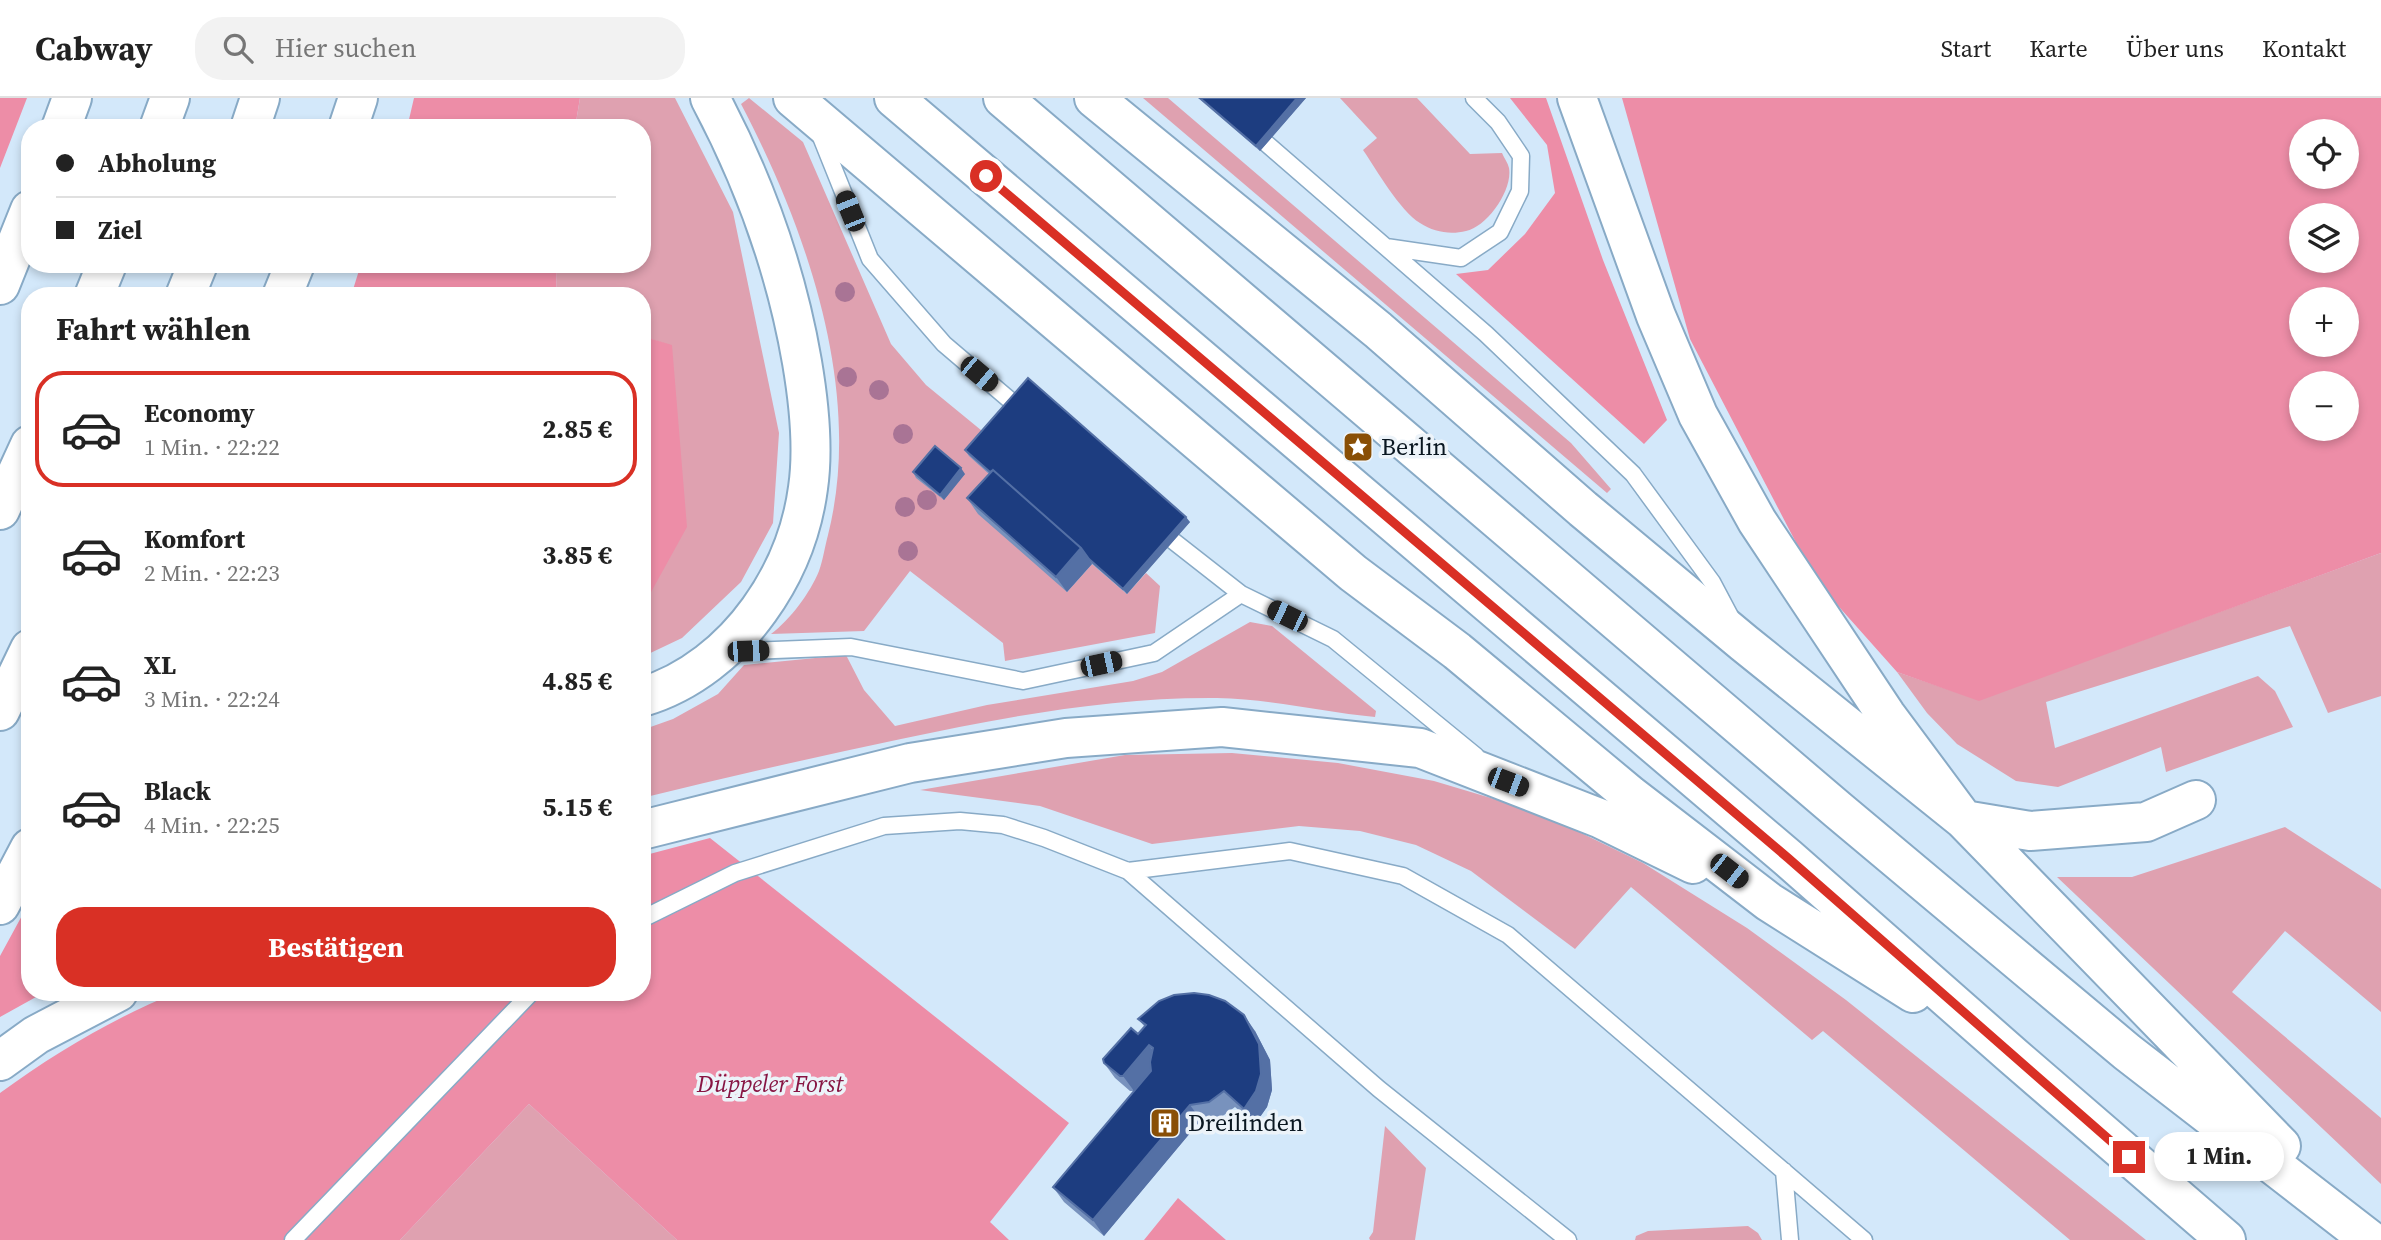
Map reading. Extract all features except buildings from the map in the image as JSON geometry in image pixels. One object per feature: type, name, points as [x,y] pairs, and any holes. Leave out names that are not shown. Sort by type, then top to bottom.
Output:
[{"type":"main road","points":[[64,119],[72,98]]},
{"type":"main road","points":[[162,119],[170,98]]},
{"type":"main road","points":[[253,119],[260,98]]},
{"type":"main road","points":[[351,119],[358,98]]},
{"type":"main road","points":[[651,693],[685,678],[722,652],[754,617],[789,561],[801,525],[808,488],[808,400],[794,317],[781,269],[751,182],[736,146],[710,98]]},
{"type":"main road","points":[[894,98],[1788,858],[2226,1240]]},
{"type":"main road","points":[[1003,98],[1828,801],[2127,1052],[2371,1240]]},
{"type":"main road","points":[[1094,98],[1378,330],[1583,509],[1744,643],[1964,820],[2371,1240]]},
{"type":"main road","points":[[1577,98],[1657,316],[1698,415],[1757,521],[1886,715],[1964,820],[2030,831],[2146,822],[2196,800]]},
{"type":"main road","points":[[802,106],[1353,573],[1457,651],[1630,795],[1769,902],[2012,1056]]},
{"type":"main road","points":[[0,285],[21,232]]},
{"type":"main road","points":[[0,510],[21,464]]},
{"type":"main road","points":[[0,711],[21,668]]},
{"type":"main road","points":[[651,828],[911,763],[1066,738],[1222,727],[1420,748],[1599,818],[1769,902]]},
{"type":"main road","points":[[0,905],[21,865]]},
{"type":"main road","points":[[0,1061],[36,1035],[101,1001]]},
{"type":"lane","points":[[1385,247],[1461,258],[1500,232],[1520,191],[1521,156],[1498,122],[1474,98]]},
{"type":"lane","points":[[802,106],[870,259],[944,344],[1034,421]]},
{"type":"lane","points":[[1244,124],[1486,334],[1633,474],[1712,582],[1744,643]]},
{"type":"lane","points":[[1143,516],[1241,594],[1333,639],[1508,782]]},
{"type":"lane","points":[[722,652],[850,647],[1023,681],[1154,653],[1241,594]]},
{"type":"lane","points":[[651,915],[735,873],[884,826],[960,821],[1003,825],[1044,838],[1128,871],[1380,1089],[1568,1240]]},
{"type":"lane","points":[[1128,871],[1290,851],[1403,876],[1508,935],[1864,1240]]},
{"type":"lane","points":[[293,1240],[523,1001]]},
{"type":"lane","points":[[1784,1171],[1790,1240]]},
{"type":"shaded area","points":[[580,98],[675,98],[733,212],[779,433],[773,523],[741,582],[682,638],[651,653],[651,583],[672,346],[651,339],[651,287],[556,287],[557,273],[651,273],[651,119],[576,119]]},
{"type":"shaded area","points":[[749,98],[803,142],[891,344],[926,385],[987,435],[1003,486],[1067,592],[1092,564],[1127,594],[1146,573],[1160,586],[1155,633],[1005,661],[1003,643],[910,571],[864,631],[771,634],[799,605],[820,567],[837,481],[839,425],[834,369],[823,313],[788,204],[741,104]]},
{"type":"shaded area","points":[[1143,98],[1168,98],[1571,443],[1611,489],[1607,493]]},
{"type":"shaded area","points":[[1340,98],[1417,98],[1470,154],[1502,153],[1508,166],[1509,177],[1503,197],[1482,223],[1466,231],[1442,232],[1420,223],[1397,200],[1363,150],[1377,138]]},
{"type":"shaded area","points":[[2381,553],[2381,696],[2328,713],[2290,626],[2046,702],[2055,748],[2258,676],[2275,691],[2293,727],[2166,772],[2161,747],[2058,787],[2016,781],[1957,744],[1927,713],[1897,672],[1979,700]]},
{"type":"shaded area","points":[[1250,622],[1272,626],[1376,711],[1375,717],[1217,698],[1098,705],[940,731],[651,796],[651,727],[673,719],[718,694],[744,665],[846,655],[864,690],[895,726],[987,705],[1133,681],[1162,672]]},
{"type":"shaded area","points":[[1232,753],[1338,763],[1434,781],[1538,812],[1643,863],[1747,928],[1846,1000],[2146,1240],[2070,1240],[1823,1031],[1812,1040],[1631,887],[1575,949],[1471,871],[1416,845],[1360,831],[1299,826],[1152,844],[1040,806],[920,790],[1125,755]]},
{"type":"shaded area","points":[[2285,827],[2381,889],[2381,1012],[2285,931],[2232,992],[2381,1118],[2381,1184],[2057,877],[2132,877]]},
{"type":"shaded area","points":[[529,1104],[677,1240],[400,1240]]},
{"type":"shaded area","points":[[1385,1126],[1426,1168],[1415,1240],[1369,1238],[1373,1232]]},
{"type":"shaded area","points":[[1748,1226],[1758,1233],[1762,1240],[1635,1240],[1636,1236],[1648,1231]]},
{"type":"green space","points":[[0,98],[27,98],[0,168]]},
{"type":"green space","points":[[414,98],[580,98],[576,119],[409,119]]},
{"type":"green space","points":[[1510,98],[1546,98],[1603,260],[1667,420],[1644,444],[1456,274],[1488,270],[1525,234],[1555,193],[1547,145]]},
{"type":"green space","points":[[1622,98],[2381,98],[2381,553],[1979,701],[1897,672],[1816,581],[1690,339]]},
{"type":"green space","points":[[358,273],[557,273],[556,287],[354,287]]},
{"type":"green space","points":[[651,339],[672,345],[687,527],[651,592]]},
{"type":"green space","name":"Düppeler Forst","points":[[710,838],[1069,1123],[990,1222],[1009,1240],[677,1240],[529,1104],[400,1240],[0,1240],[0,1093],[86,1037],[158,1001],[651,1001],[651,854]]},
{"type":"green space","points":[[21,918],[21,1001],[29,1001],[0,1017],[0,956]]},
{"type":"green space","points":[[1178,1198],[1226,1240],[1144,1240]]},
{"type":"place","name":"Berlin","points":[[1358,447]]},
{"type":"place","name":"Dreilinden","points":[[1165,1123]]},
{"type":"route","points":[[986,176],[1788,858],[2129,1157]]}]
